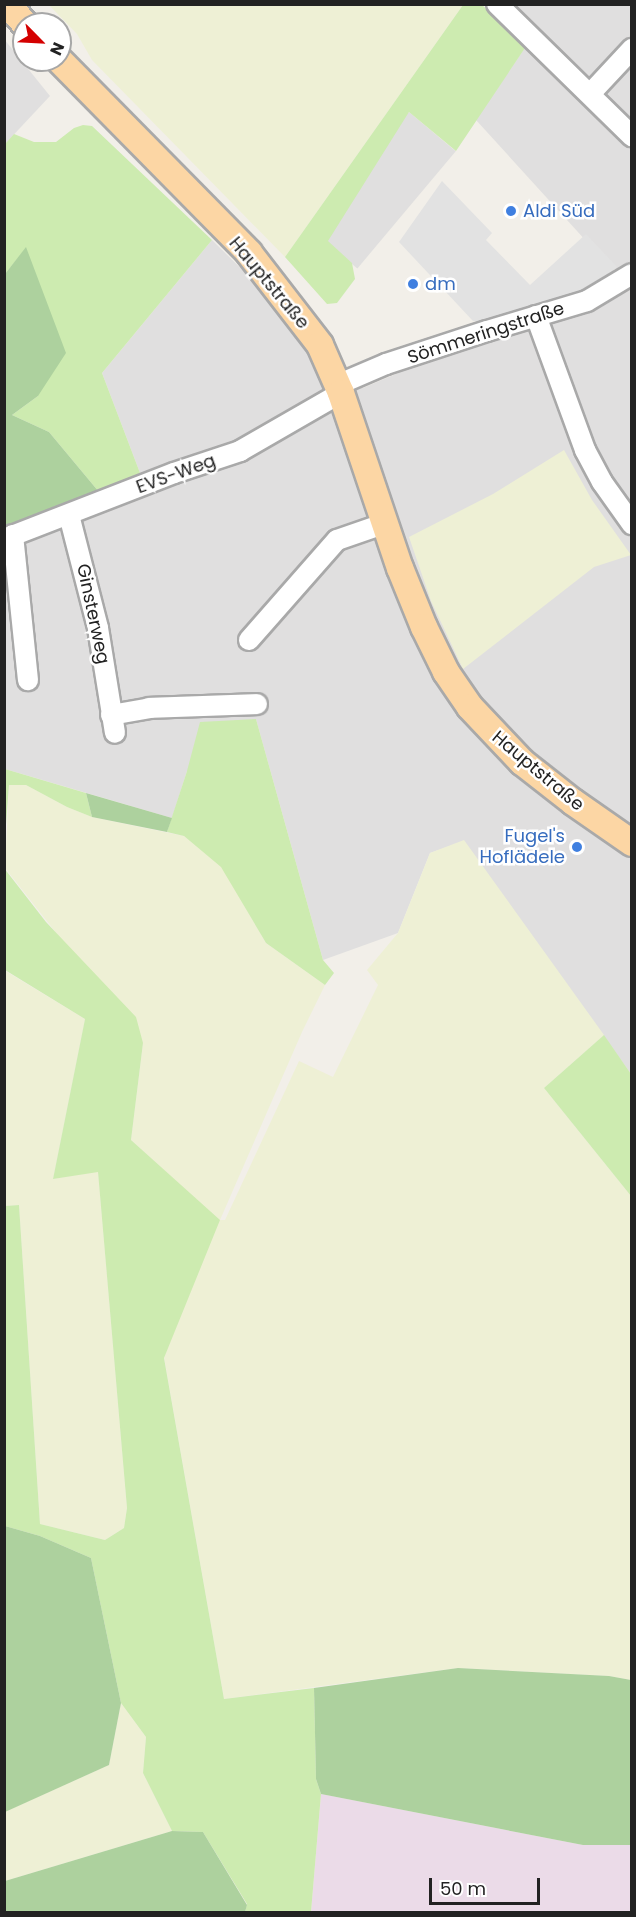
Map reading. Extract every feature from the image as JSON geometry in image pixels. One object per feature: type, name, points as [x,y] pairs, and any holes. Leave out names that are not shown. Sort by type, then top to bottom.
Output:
[{"type":"main road","name":"Hauptstraße","points":[[71,72],[249,253],[320,345],[339,389],[424,627],[446,672],[470,707],[497,739],[522,762],[573,802],[632,843]]},
{"type":"street","points":[[497,4],[632,136]]},
{"type":"street","points":[[590,94],[632,49]]},
{"type":"street","name":"Sömmeringstraße","points":[[339,389],[386,364],[588,301],[632,274]]},
{"type":"street","points":[[536,316],[585,450],[602,482],[632,524]]},
{"type":"street","name":"EVS-Weg","points":[[9,537],[174,473],[240,451],[339,389]]},
{"type":"street","name":"Ginsterweg","points":[[69,515],[98,627],[113,724],[149,708],[257,704]]},
{"type":"street","points":[[249,640],[337,540],[386,523]]},
{"type":"street","points":[[9,537],[28,680]]},
{"type":"shaded area","points":[[508,5],[631,5],[631,1074],[464,841],[430,853],[398,933],[323,960],[256,719],[187,771],[172,818],[5,769],[5,532],[140,473],[102,373],[212,240],[363,388],[625,276],[608,265],[476,120],[537,30]]},
{"type":"shaded area","points":[[4,39],[12,49],[12,72],[31,72],[50,96],[4,144]]},
{"type":"shaded area","points":[[409,112],[456,151],[357,268],[311,229]]},
{"type":"shaded area","points":[[442,181],[492,233],[486,240],[530,285],[586,234],[617,267],[598,285],[576,296],[484,322],[473,321],[399,242]]},
{"type":"shaded area","points":[[321,1794],[583,1845],[631,1845],[631,1912],[311,1912]]},
{"type":"green space","points":[[49,5],[463,5],[285,257],[92,60],[72,29],[72,12],[56,12]]},
{"type":"green space","points":[[463,5],[482,5],[527,45],[456,151],[409,112],[328,241],[352,263],[355,279],[337,303],[327,304],[285,257]]},
{"type":"green space","points":[[83,125],[92,126],[212,240],[102,373],[140,473],[99,492],[49,432],[12,415],[38,396],[26,248],[5,274],[5,144],[14,134],[34,142],[56,142],[74,128]]},
{"type":"green space","points":[[26,247],[66,353],[38,396],[12,415],[49,432],[99,492],[5,532],[5,274]]},
{"type":"green space","points":[[564,450],[592,500],[631,555],[594,567],[463,669],[431,601],[409,537],[493,494]]},
{"type":"green space","points":[[256,719],[323,960],[334,973],[325,985],[266,943],[221,867],[184,836],[167,832],[200,722]]},
{"type":"green space","points":[[5,769],[86,793],[92,817],[67,807],[26,785],[9,785],[5,838]]},
{"type":"green space","points":[[9,785],[26,785],[67,807],[92,817],[184,836],[222,867],[266,943],[325,985],[302,1032],[220,1220],[225,1220],[299,1061],[333,1077],[378,985],[367,970],[398,933],[430,853],[464,840],[604,1035],[544,1088],[631,1196],[631,1680],[609,1676],[458,1668],[224,1699],[164,1357],[219,1220],[131,1140],[143,1043],[5,868]]},
{"type":"green space","points":[[86,793],[172,818],[167,832],[92,817]]},
{"type":"green space","points":[[4,868],[46,922],[136,1017],[143,1043],[131,1140],[220,1220],[164,1358],[224,1699],[314,1688],[316,1779],[321,1794],[311,1912],[245,1912],[247,1904],[203,1832],[172,1831],[143,1773],[146,1737],[121,1703],[91,1558],[40,1536],[5,1526],[5,1206],[19,1205],[40,1524],[105,1540],[124,1528],[127,1508],[98,1172],[53,1179],[85,1019],[5,970]]},
{"type":"green space","points":[[4,970],[85,1019],[53,1179],[98,1171],[127,1508],[124,1528],[105,1540],[40,1524],[19,1205],[5,1206]]},
{"type":"green space","points":[[604,1035],[631,1074],[631,1196],[544,1088]]},
{"type":"green space","points":[[5,1526],[40,1536],[91,1558],[121,1703],[109,1765],[5,1812]]},
{"type":"green space","points":[[458,1668],[609,1676],[631,1680],[631,1845],[583,1845],[321,1794],[316,1779],[314,1688]]},
{"type":"green space","points":[[121,1703],[146,1737],[143,1773],[172,1831],[5,1881],[4,1812],[109,1765]]},
{"type":"green space","points":[[172,1831],[203,1832],[247,1905],[245,1912],[5,1912],[5,1881]]},
{"type":"place","name":"Aldi Süd","points":[[511,211]]},
{"type":"place","name":"dm","points":[[413,284]]},
{"type":"place","name":"Fugel's Hoflädele","points":[[577,847]]}]
